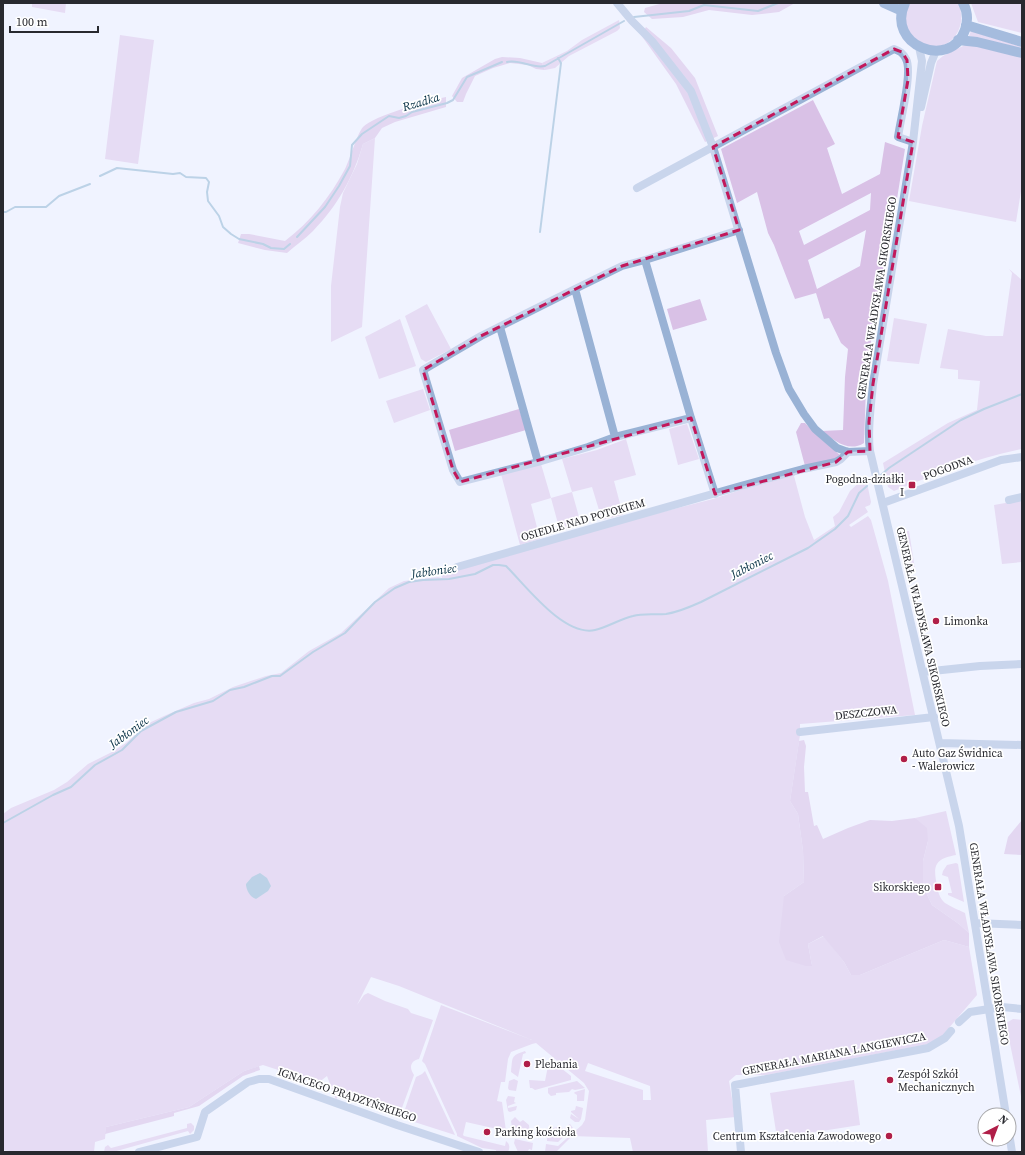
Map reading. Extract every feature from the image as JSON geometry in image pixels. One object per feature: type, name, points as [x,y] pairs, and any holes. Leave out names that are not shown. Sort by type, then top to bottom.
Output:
[{"type":"main road","points":[[884,3],[903,7],[902,22],[904,32],[911,41],[919,47],[925,50],[936,51],[948,48],[964,33],[967,16],[963,3]]},
{"type":"main road","points":[[966,24],[1022,42]]},
{"type":"main road","points":[[958,40],[977,42],[1022,53]]},
{"type":"street","points":[[617,3],[652,41],[691,92],[713,146],[775,349],[789,389],[815,429],[837,448],[848,452],[870,451]]},
{"type":"street","name":"GENERAŁA WŁADYSŁAWA SIKORSKIEGO","points":[[919,47],[922,61],[912,142],[873,384],[868,439],[923,672],[942,743],[959,826],[1005,1107]]},
{"type":"street","points":[[636,188],[894,49],[902,52],[907,60],[908,80],[898,137],[912,142]]},
{"type":"street","name":"GENERAŁA WŁADYSŁAWA SIKORSKIEGO","points":[[912,142],[936,51]]},
{"type":"street","points":[[691,418],[615,437],[538,462],[460,482],[453,470],[423,370],[481,336],[622,266],[739,230]]},
{"type":"street","points":[[645,260],[691,418],[715,494]]},
{"type":"street","points":[[574,289],[615,437]]},
{"type":"street","points":[[500,327],[538,462]]},
{"type":"street","name":"OSIEDLE NAD POTOKIEM","points":[[457,567],[803,469],[836,462],[848,452]]},
{"type":"street","name":"POGODNA","points":[[883,503],[1001,460],[1022,457]]},
{"type":"street","points":[[1009,500],[1022,497]]},
{"type":"street","points":[[923,672],[956,668],[1022,664]]},
{"type":"street","name":"DESZCZOWA","points":[[800,732],[934,717]]},
{"type":"street","points":[[942,743],[1022,745]]},
{"type":"street","points":[[975,923],[1022,925]]},
{"type":"street","points":[[959,1022],[970,1012],[1009,1007],[1022,1009]]},
{"type":"street","name":"GENERAŁA MARIANA LANGIEWICZA","points":[[741,1152],[735,1085],[928,1048],[944,1038],[951,1031]]},
{"type":"street","name":"IGNACEGO PRĄDZYŃSKIEGO","points":[[139,1152],[197,1137],[205,1112],[248,1082],[258,1079],[269,1079],[383,1120],[479,1152]]},
{"type":"highlighted area","points":[[894,49],[902,52],[907,60],[908,80],[898,137],[913,142],[873,384],[869,422],[870,451],[848,452],[836,462],[715,494],[691,418],[460,482],[453,470],[423,370],[481,336],[622,266],[739,230],[713,147]]},
{"type":"shaded area","points":[[32,3],[66,3],[65,13],[32,7]]},
{"type":"shaded area","points":[[663,3],[795,3],[779,12],[752,15],[709,10],[683,17],[652,19],[644,12],[645,8]]},
{"type":"shaded area","points":[[910,3],[958,3],[961,12],[961,21],[959,29],[950,42],[934,47],[920,43],[910,33],[906,23],[906,12]]},
{"type":"shaded area","points":[[971,3],[1022,3],[1022,33],[978,22]]},
{"type":"shaded area","points":[[619,20],[620,28],[617,31],[569,56],[555,68],[545,70],[542,63],[567,51],[582,40]]},
{"type":"shaded area","points":[[646,27],[671,48],[695,78],[718,136],[705,142],[676,84],[641,35]]},
{"type":"shaded area","points":[[971,31],[1022,47],[1022,49],[969,36]]},
{"type":"shaded area","points":[[120,35],[154,40],[138,164],[105,159]]},
{"type":"shaded area","points":[[965,45],[971,45],[1022,57],[1022,185],[1016,222],[909,201],[922,126],[937,61],[943,56]]},
{"type":"shaded area","points":[[502,57],[520,58],[542,63],[545,70],[536,69],[528,65],[510,63],[493,68],[475,76],[463,102],[457,102],[452,96],[462,78],[495,59]]},
{"type":"shaded area","points":[[446,97],[446,107],[395,122],[382,128],[375,138],[363,144],[349,180],[337,201],[313,231],[287,253],[265,250],[238,243],[241,234],[249,234],[285,241],[303,226],[333,189],[345,169],[358,135],[363,127],[389,113]]},
{"type":"shaded area","points":[[813,100],[835,144],[827,148],[842,194],[880,174],[885,142],[905,149],[884,280],[867,360],[864,443],[858,446],[852,447],[842,444],[822,431],[843,430],[845,377],[848,349],[841,343],[829,318],[824,319],[816,293],[795,299],[768,233],[757,192],[737,203],[721,149]],"holes":[[[871,193],[870,210],[804,245],[799,231]],[[866,230],[860,266],[817,289],[808,260]]]},
{"type":"shaded area","points":[[375,138],[362,327],[331,342],[331,286],[343,193],[357,164],[363,144]]},
{"type":"shaded area","points":[[1009,269],[1022,280],[1022,449],[973,462],[894,491],[888,487],[883,463],[948,423],[977,410],[980,381],[958,379],[958,370],[940,368],[948,329],[986,336],[1003,336],[1012,273]]},
{"type":"shaded area","points":[[700,299],[707,320],[673,330],[667,309]]},
{"type":"shaded area","points":[[427,304],[451,349],[426,362],[421,359],[405,316]]},
{"type":"shaded area","points":[[894,318],[927,324],[919,364],[887,361]]},
{"type":"shaded area","points":[[400,319],[416,366],[379,379],[365,337]]},
{"type":"shaded area","points":[[423,389],[430,410],[394,423],[386,401]]},
{"type":"shaded area","points":[[519,409],[526,430],[455,451],[449,430]]},
{"type":"shaded area","points":[[801,423],[805,423],[840,455],[837,459],[805,466],[796,432]]},
{"type":"shaded area","points":[[687,424],[699,459],[678,465],[669,429]]},
{"type":"shaded area","points":[[626,439],[636,475],[614,481],[623,515],[602,520],[592,487],[572,492],[562,459],[597,450]]},
{"type":"shaded area","points":[[541,464],[551,498],[531,504],[540,539],[520,545],[501,474]]},
{"type":"shaded area","points":[[803,470],[794,476],[805,517],[814,540],[835,526],[833,517],[839,512],[850,491],[864,478],[867,483],[871,502],[870,505],[865,507],[868,512],[849,525],[851,527],[868,516],[871,520],[888,581],[915,715],[800,724],[800,735],[790,801],[798,814],[803,851],[804,882],[784,896],[812,966],[808,944],[824,936],[844,962],[851,975],[860,975],[944,940],[969,947],[977,995],[942,1036],[929,1044],[767,1075],[736,1075],[729,1081],[735,1117],[706,1120],[708,1152],[633,1152],[630,1138],[572,1136],[556,1152],[545,1152],[546,1144],[558,1146],[582,1125],[585,1120],[589,1091],[584,1083],[536,1043],[532,1044],[511,1052],[508,1059],[505,1082],[501,1082],[497,1101],[502,1102],[506,1131],[466,1122],[464,1136],[505,1146],[506,1141],[508,1143],[508,1152],[496,1152],[496,1150],[482,1148],[457,1136],[425,1064],[422,1061],[441,1005],[532,1040],[399,986],[371,977],[357,1005],[364,995],[368,993],[408,1009],[411,1013],[433,1020],[419,1059],[414,1061],[411,1065],[411,1070],[414,1075],[399,1116],[338,1096],[336,1100],[327,1076],[318,1083],[263,1065],[244,1071],[189,1107],[106,1127],[105,1139],[95,1142],[94,1152],[17,1152],[3,1150],[3,814],[11,808],[54,790],[67,782],[88,764],[126,743],[147,724],[194,703],[209,699],[233,687],[266,676],[281,673],[309,651],[341,633],[389,588],[404,581],[438,577],[442,578],[440,569],[713,499]],"holes":[[[588,1063],[650,1086],[651,1100],[643,1100],[643,1090],[585,1071]]]},
{"type":"shaded area","points":[[572,492],[581,524],[560,531],[551,498]]},
{"type":"shaded area","points":[[1022,500],[1022,562],[1002,564],[994,505]]},
{"type":"shaded area","points":[[909,531],[915,569],[911,569],[912,578],[909,579],[898,532]]},
{"type":"shaded area","points":[[804,740],[806,746],[804,767],[805,792],[808,792],[814,826],[817,825],[823,839],[870,820],[892,821],[915,818],[927,828],[928,841],[923,861],[923,886],[932,905],[969,933],[969,947],[944,940],[860,975],[851,975],[844,962],[823,936],[808,944],[812,966],[806,966],[786,960],[779,942],[784,896],[804,882],[803,851],[798,814],[790,801],[799,741]]},
{"type":"shaded area","points":[[946,811],[956,855],[943,859],[937,864],[935,873],[937,888],[945,903],[965,913],[969,933],[932,905],[923,886],[923,861],[928,841],[915,818]]},
{"type":"shaded area","points":[[1022,820],[1022,855],[1004,854],[1008,837]]},
{"type":"shaded area","points":[[958,864],[964,902],[948,895],[948,893],[952,893],[948,877],[942,875],[947,865]]},
{"type":"shaded area","points":[[1013,1019],[1022,1020],[1022,1101],[1009,1039],[1004,1038],[1001,1026]]},
{"type":"shaded area","points":[[525,1051],[526,1053],[523,1054],[518,1077],[511,1072],[512,1060],[517,1054]]},
{"type":"shaded area","points":[[549,1061],[552,1061],[571,1076],[571,1080],[535,1090],[530,1088],[529,1080],[545,1081]]},
{"type":"shaded area","points":[[259,1066],[260,1070],[243,1076],[199,1106],[174,1113],[174,1116],[105,1134],[106,1127],[189,1107],[244,1071]]},
{"type":"shaded area","points":[[425,1071],[455,1135],[402,1118],[416,1077]]},
{"type":"shaded area","points":[[514,1079],[518,1081],[516,1091],[509,1090],[508,1088],[509,1081]]},
{"type":"shaded area","points":[[854,1080],[860,1125],[777,1138],[770,1093]]},
{"type":"shaded area","points":[[577,1081],[585,1088],[575,1090],[572,1089],[569,1092],[556,1093],[556,1095],[551,1096],[548,1093],[548,1088]]},
{"type":"shaded area","points":[[585,1089],[584,1101],[577,1101],[577,1095],[574,1093]]},
{"type":"shaded area","points":[[508,1096],[515,1097],[514,1102],[516,1103],[508,1106],[508,1108],[517,1106],[516,1110],[510,1112],[508,1111],[506,1100]]},
{"type":"shaded area","points":[[576,1106],[583,1108],[579,1122],[575,1122],[570,1118],[571,1114],[579,1119],[571,1112],[575,1110]]},
{"type":"shaded area","points":[[515,1117],[520,1122],[523,1120],[529,1125],[530,1135],[534,1137],[533,1138],[513,1134],[511,1121]]},
{"type":"shaded area","points":[[191,1123],[194,1126],[194,1130],[190,1134],[188,1131],[113,1152],[104,1152],[105,1147],[108,1145],[111,1148],[187,1128],[187,1124]]},
{"type":"shaded area","points":[[570,1124],[573,1128],[558,1142],[547,1141],[547,1138],[549,1138],[553,1128],[561,1126],[563,1129]]},
{"type":"shaded area","points":[[515,1139],[533,1143],[532,1150],[529,1149],[528,1151],[532,1152],[518,1152],[514,1143]]},
{"type":"water","points":[[260,873],[267,878],[271,886],[268,891],[256,899],[249,893],[246,884],[252,877]]},
{"type":"waterway","name":"Rzadka","points":[[634,17],[689,11],[704,5],[758,11],[778,3]]},
{"type":"waterway","name":"Rzadka","points":[[507,62],[512,61],[540,67],[545,66],[624,21]]},
{"type":"waterway","points":[[540,232],[561,63],[558,58]]},
{"type":"waterway","name":"Rzadka","points":[[297,237],[325,207],[339,186],[350,166],[352,145],[362,134],[389,116],[399,118],[412,112],[453,100],[467,77],[502,62]]},
{"type":"waterway","name":"Rzadka","points":[[100,176],[117,168],[173,174],[180,173],[186,177],[206,178],[209,182],[207,192],[208,201],[219,216],[223,227],[231,234],[239,239],[263,244],[271,248],[284,249],[290,244]]},
{"type":"waterway","name":"Rzadka","points":[[3,212],[15,207],[46,207],[59,196],[90,184]]},
{"type":"waterway","name":"Jabłoniec","points":[[881,475],[889,468],[961,420],[1022,394]]},
{"type":"waterway","name":"Jabłoniec","points":[[3,823],[53,795],[71,787],[95,765],[122,750],[141,731],[176,712],[213,701],[230,690],[244,687],[272,676],[280,676],[313,652],[345,633],[375,602],[395,588],[409,582],[449,579],[475,574],[493,565],[506,566],[535,597],[558,618],[571,626],[583,630],[595,630],[637,615],[666,614],[684,609],[701,602],[808,548],[835,529],[848,516],[859,493],[867,486]]},
{"type":"place","name":"Pogodna-działki I","points":[[912,485]]},
{"type":"place","name":"Limonka","points":[[936,621]]},
{"type":"place","name":"Auto Gaz Świdnica - Walerowicz","points":[[904,759]]},
{"type":"place","name":"Sikorskiego","points":[[938,887]]},
{"type":"place","name":"Plebania","points":[[527,1064]]},
{"type":"place","name":"Zespół Szkół Mechanicznych","points":[[890,1080]]},
{"type":"place","name":"Parking kościoła","points":[[487,1132]]},
{"type":"place","name":"Centrum Kształcenia Zawodowego","points":[[889,1136]]}]
